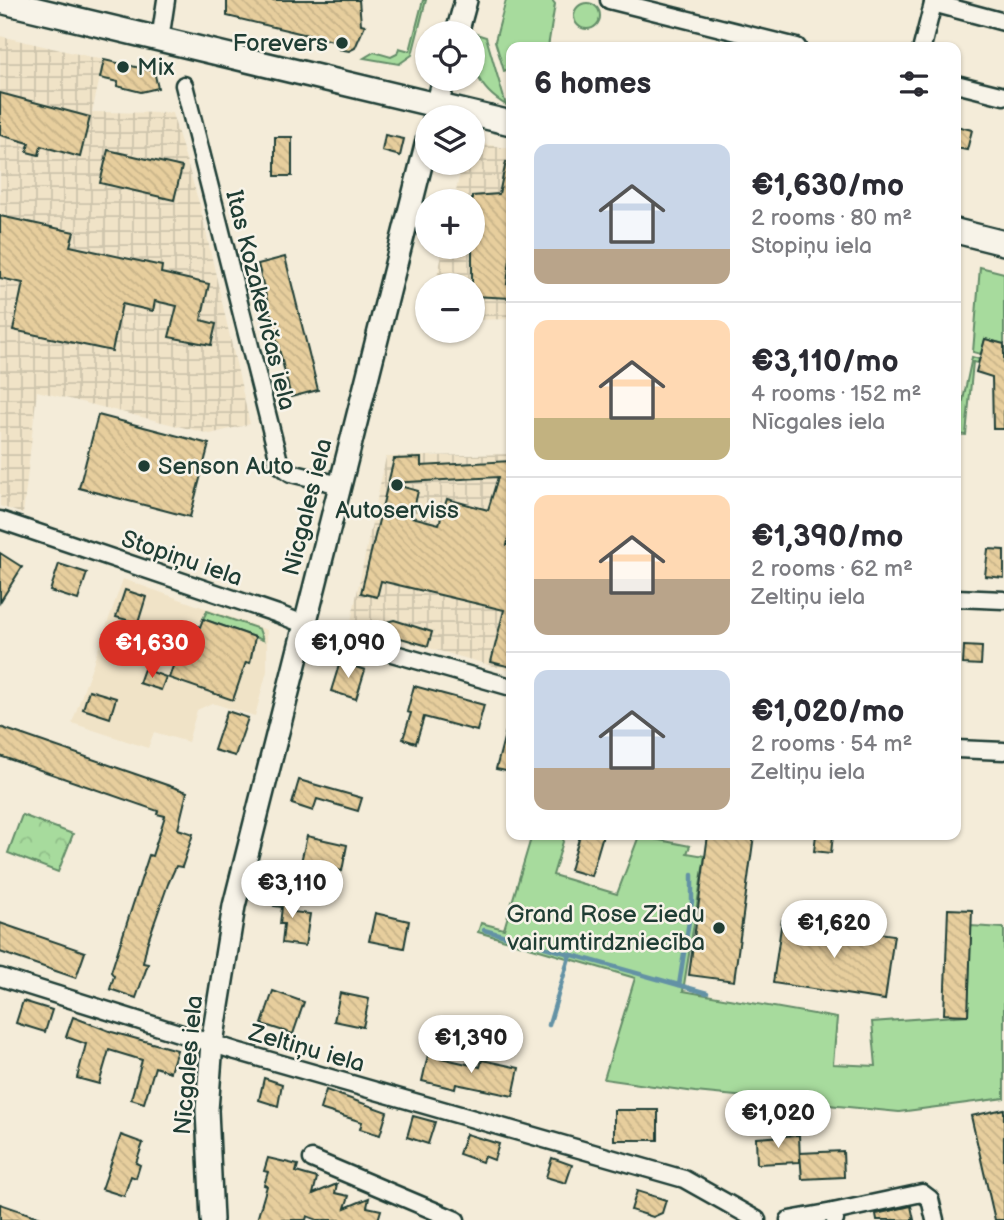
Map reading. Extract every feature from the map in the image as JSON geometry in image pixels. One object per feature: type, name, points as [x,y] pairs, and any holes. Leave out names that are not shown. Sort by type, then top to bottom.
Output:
[{"type":"main road","points":[[0,1],[415,106]]},
{"type":"main road","points":[[485,119],[506,122]]},
{"type":"main road","points":[[961,232],[1004,243]]},
{"type":"street","points":[[160,40],[166,0]]},
{"type":"street","points":[[460,21],[466,0]]},
{"type":"street","points":[[608,0],[777,42]]},
{"type":"street","points":[[923,42],[934,1],[1004,22]]},
{"type":"street","name":"Itas Kozakevičas iela","points":[[184,85],[280,465],[291,473],[340,485]]},
{"type":"street","points":[[961,85],[1004,96]]},
{"type":"street","name":"Nīcgales iela","points":[[212,1220],[207,1110],[212,1044],[234,906],[418,175]]},
{"type":"street","name":"Stopiņu iela","points":[[0,520],[339,638],[506,686]]},
{"type":"street","points":[[961,598],[1004,600]]},
{"type":"street","points":[[961,749],[1004,751]]},
{"type":"street","name":"Zeltiņu iela","points":[[0,977],[212,1044],[684,1179],[757,1220]]},
{"type":"street","points":[[312,1159],[456,1220]]},
{"type":"street","points":[[789,1220],[834,1216],[922,1193],[930,1199],[935,1220]]},
{"type":"shaded area","points":[[0,36],[104,60],[92,112],[172,113],[200,206],[250,424],[210,434],[37,391],[23,514],[0,506]]},
{"type":"shaded area","points":[[485,144],[506,148],[506,319],[485,320],[485,273],[438,273],[441,259],[485,259],[485,189],[457,189],[459,175],[485,175]]},
{"type":"shaded area","points":[[506,454],[506,670],[350,626],[386,457]]},
{"type":"shaded area","points":[[123,579],[267,630],[267,671],[255,716],[212,703],[197,710],[188,742],[154,732],[148,748],[72,723]]},
{"type":"green space","points":[[423,0],[426,0],[421,21],[418,21]]},
{"type":"green space","points":[[506,0],[552,0],[555,4],[549,42],[506,42],[504,71],[495,41]]},
{"type":"green space","points":[[587,3],[596,7],[600,16],[596,25],[587,29],[578,25],[574,16],[578,7]]},
{"type":"green space","points":[[415,31],[412,55],[399,64],[364,58],[374,52],[391,57],[397,54],[399,48],[410,51]]},
{"type":"green space","points":[[485,37],[506,105],[485,87]]},
{"type":"green space","points":[[980,267],[1004,273],[1004,344],[985,339],[981,354],[973,352]]},
{"type":"green space","points":[[972,357],[979,359],[978,363],[973,362],[966,435],[961,434],[961,410]]},
{"type":"green space","points":[[207,611],[259,629],[263,640],[203,619]]},
{"type":"green space","points":[[22,815],[73,834],[58,872],[8,853]]},
{"type":"green space","points":[[531,840],[564,840],[553,875],[617,894],[637,840],[659,840],[690,846],[687,853],[705,856],[683,991],[837,1018],[833,1064],[876,1066],[872,1022],[968,1015],[971,926],[1004,928],[1004,1098],[899,1112],[695,1092],[604,1079],[635,978],[478,932],[481,923],[504,929]]},
{"type":"building","points":[[227,0],[359,0],[361,24],[365,25],[355,48],[349,51],[339,49],[333,41],[227,16]]},
{"type":"building","points":[[104,60],[154,71],[158,88],[141,92],[100,78]]},
{"type":"building","points":[[0,93],[90,117],[80,157],[41,146],[39,155],[27,152],[29,143],[0,135]]},
{"type":"building","points":[[961,127],[972,130],[967,150],[961,149]]},
{"type":"building","points":[[385,135],[404,139],[400,156],[382,151]]},
{"type":"building","points":[[275,137],[292,137],[292,176],[275,176]]},
{"type":"building","points":[[108,150],[182,167],[174,200],[100,183]]},
{"type":"building","points":[[506,162],[506,298],[485,297],[485,273],[472,273],[472,259],[485,259],[485,195],[499,194]]},
{"type":"building","points":[[0,216],[74,232],[70,246],[162,266],[161,273],[209,284],[201,320],[216,324],[211,345],[169,337],[177,306],[155,301],[153,311],[122,304],[112,351],[13,330],[23,283],[0,278]]},
{"type":"building","points":[[285,257],[318,390],[291,397],[258,264]]},
{"type":"building","points":[[985,339],[1004,344],[1004,429],[993,429],[992,377],[976,372]]},
{"type":"building","name":"Senson Auto","points":[[98,415],[209,444],[190,517],[79,488]]},
{"type":"building","points":[[421,458],[421,466],[506,461],[506,666],[491,662],[504,610],[381,581],[377,597],[361,593],[394,459]],"holes":[[[498,477],[488,510],[447,499],[439,524],[412,517],[418,491],[389,483]]]},
{"type":"building","points":[[988,549],[1004,550],[1004,578],[985,576]]},
{"type":"building","points":[[0,553],[22,567],[0,602]]},
{"type":"building","points":[[59,564],[87,573],[78,600],[50,591]]},
{"type":"building","points":[[125,590],[146,597],[138,623],[116,617]]},
{"type":"building","points":[[203,619],[255,637],[250,663],[246,662],[233,700],[169,678],[188,622],[200,627]]},
{"type":"building","points":[[394,620],[432,632],[428,646],[387,634],[384,627],[386,622]]},
{"type":"building","points":[[964,646],[982,647],[981,665],[963,664]]},
{"type":"building","points":[[340,662],[365,670],[356,699],[331,691]]},
{"type":"building","points":[[144,669],[166,677],[161,690],[139,683]]},
{"type":"building","points":[[414,686],[484,705],[477,731],[424,717],[416,743],[403,739],[411,713],[407,712]]},
{"type":"building","points":[[89,690],[116,698],[110,718],[83,709]]},
{"type":"building","points":[[227,711],[248,718],[235,756],[214,750]]},
{"type":"building","points":[[0,727],[187,792],[178,829],[193,834],[182,867],[176,866],[168,884],[147,944],[143,963],[148,964],[136,998],[110,989],[114,976],[111,972],[149,855],[152,856],[165,816],[157,814],[158,811],[0,756]]},
{"type":"building","points":[[506,731],[506,771],[496,769]]},
{"type":"building","points":[[299,780],[362,798],[358,811],[317,799],[313,811],[292,804]]},
{"type":"building","points":[[307,836],[347,845],[342,871],[301,862]]},
{"type":"building","points":[[579,840],[602,840],[591,876],[570,870]]},
{"type":"building","points":[[707,840],[753,840],[734,981],[689,975]]},
{"type":"building","points":[[815,840],[832,840],[831,853],[814,851]]},
{"type":"building","points":[[276,891],[296,893],[293,912],[310,914],[305,946],[282,943],[284,924],[280,924],[282,907],[274,906]]},
{"type":"building","points":[[948,909],[972,910],[968,1015],[944,1014]]},
{"type":"building","points":[[375,913],[409,921],[404,948],[369,941]]},
{"type":"building","points":[[782,920],[894,935],[885,1000],[773,983]]},
{"type":"building","points":[[0,923],[85,952],[76,978],[0,952]]},
{"type":"building","points":[[273,991],[304,1002],[293,1034],[262,1024]]},
{"type":"building","points":[[340,993],[369,999],[363,1027],[334,1021]]},
{"type":"building","points":[[23,1001],[52,1010],[45,1032],[16,1023]]},
{"type":"building","points":[[73,1017],[112,1032],[177,1050],[170,1072],[155,1067],[144,1103],[131,1099],[142,1060],[109,1050],[99,1084],[77,1078],[86,1044],[66,1037]]},
{"type":"building","points":[[428,1055],[480,1067],[482,1060],[519,1068],[513,1096],[456,1084],[455,1089],[422,1081]]},
{"type":"building","points":[[264,1078],[282,1084],[278,1106],[259,1100]]},
{"type":"building","points":[[326,1090],[387,1112],[380,1135],[360,1129],[362,1122],[320,1109]]},
{"type":"building","points":[[1004,1109],[1004,1220],[995,1220],[971,1116]]},
{"type":"building","points":[[614,1110],[658,1110],[658,1140],[614,1140]]},
{"type":"building","points":[[413,1116],[435,1122],[428,1144],[407,1137]]},
{"type":"building","points":[[466,1134],[499,1144],[494,1160],[484,1156],[482,1162],[459,1154]]},
{"type":"building","points":[[121,1135],[143,1143],[136,1163],[140,1165],[136,1178],[131,1176],[124,1196],[102,1189]]},
{"type":"building","points":[[799,1135],[800,1162],[757,1164],[756,1138]]},
{"type":"building","points":[[843,1151],[844,1177],[802,1179],[800,1153]]},
{"type":"building","points":[[268,1158],[298,1165],[296,1172],[317,1178],[313,1194],[337,1184],[335,1193],[349,1196],[345,1208],[369,1198],[367,1207],[381,1210],[378,1220],[317,1220],[307,1216],[306,1220],[257,1220],[267,1186],[264,1185],[268,1172],[264,1171]]},
{"type":"building","points":[[552,1158],[572,1165],[566,1183],[546,1177]]},
{"type":"building","points":[[637,1191],[666,1200],[662,1213],[653,1217],[631,1210]]},
{"type":"building","points":[[0,1204],[41,1218],[41,1220],[0,1220]]},
{"type":"building","points":[[911,1206],[914,1220],[877,1220],[876,1214]]},
{"type":"waterway","points":[[679,985],[692,902],[692,875]]},
{"type":"waterway","points":[[484,930],[707,993]]},
{"type":"waterway","points":[[549,1025],[570,954]]},
{"type":"place","name":"Forevers","points":[[342,43]]},
{"type":"place","name":"Mix","points":[[123,67]]},
{"type":"place","name":"Senson Auto","points":[[144,466]]},
{"type":"place","name":"Autoserviss","points":[[397,485]]},
{"type":"place","name":"Grand Rose Ziedu vairumtirdzniecība","points":[[719,928]]}]
